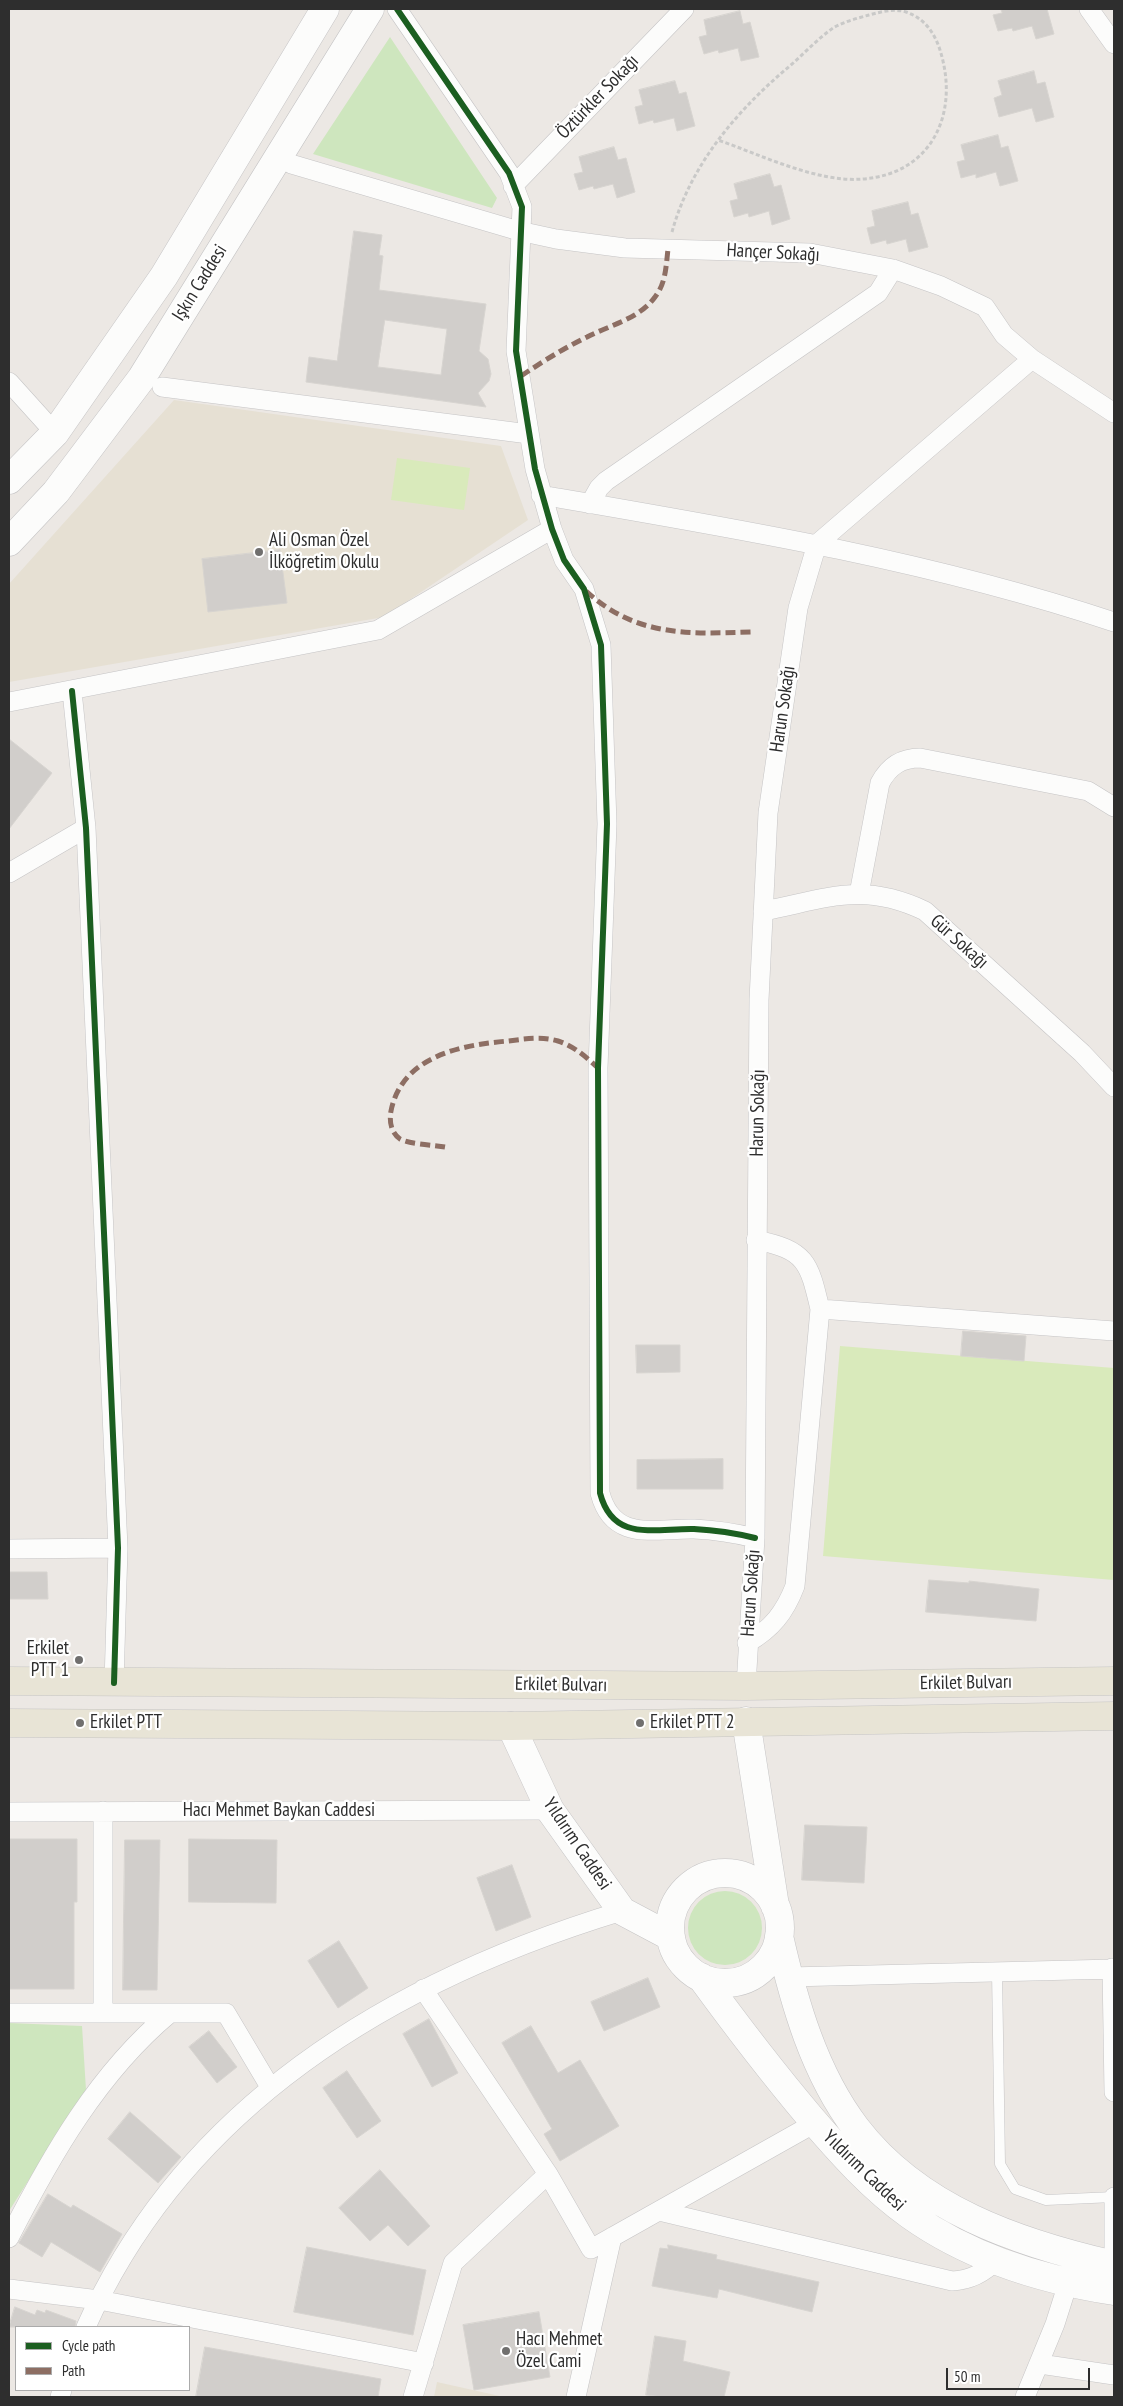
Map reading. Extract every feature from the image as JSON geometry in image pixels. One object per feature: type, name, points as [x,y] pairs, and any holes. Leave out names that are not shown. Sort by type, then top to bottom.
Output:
[{"type":"main road","name":"Erkilet Bulvarı","points":[[9,1681],[746,1686],[1114,1681]]},
{"type":"main road","points":[[509,1684],[511,1726]]},
{"type":"main road","points":[[746,1686],[746,1721]]},
{"type":"main road","name":"Erkilet Bulvarı","points":[[9,1722],[511,1726],[1114,1716]]},
{"type":"street","name":"Işkın Caddesi","points":[[9,480],[55,433],[164,276],[326,9]]},
{"type":"street","name":"Işkın Caddesi","points":[[9,542],[56,492],[141,379],[370,9]]},
{"type":"street","points":[[397,9],[509,173],[522,207],[519,231],[516,351],[529,434],[541,495],[552,528],[564,560],[584,589],[601,645],[607,824],[598,1068],[600,1494],[606,1511],[612,1518],[619,1524],[635,1530],[694,1529],[755,1538]]},
{"type":"street","name":"Öztürkler Sokağı","points":[[513,186],[684,9]]},
{"type":"street","points":[[1089,9],[1114,44]]},
{"type":"street","name":"Hançer Sokağı","points":[[291,164],[519,231],[595,245],[810,253],[893,269],[941,286],[985,307],[1004,335],[1032,359],[1114,413]]},
{"type":"street","points":[[590,504],[599,488],[606,481],[878,293],[893,269]]},
{"type":"street","points":[[817,544],[1032,359]]},
{"type":"street","points":[[9,382],[55,433]]},
{"type":"street","points":[[162,387],[529,434]]},
{"type":"street","points":[[541,495],[817,544],[943,572],[1114,622]]},
{"type":"street","points":[[9,702],[378,630],[552,528]]},
{"type":"street","name":"Harun Sokağı","points":[[746,1686],[747,1643],[755,1538],[759,1000],[768,813],[798,608],[817,544]]},
{"type":"street","points":[[72,690],[86,828],[118,1548],[114,1683]]},
{"type":"street","points":[[859,894],[880,783],[889,769],[903,760],[920,758],[1088,791],[1114,807]]},
{"type":"street","points":[[9,873],[86,828]]},
{"type":"street","name":"Gür Sokağı","points":[[763,911],[825,897],[859,894],[895,899],[925,912],[1082,1053],[1114,1086]]},
{"type":"street","points":[[747,1643],[770,1628],[780,1617],[795,1586],[820,1310],[813,1276],[806,1263],[786,1247],[756,1240]]},
{"type":"street","points":[[820,1310],[1114,1331]]},
{"type":"street","points":[[9,1549],[118,1548]]},
{"type":"street","points":[[746,1721],[779,1921],[779,1936],[771,1957],[762,1968],[750,1976],[729,1982],[714,1982],[701,1977],[684,1964],[676,1952],[671,1937],[672,1916],[680,1896],[690,1885],[710,1875],[724,1873],[746,1877],[764,1889],[776,1907]]},
{"type":"street","name":"Yıldırım Caddesi","points":[[511,1726],[550,1810],[622,1911],[671,1937]]},
{"type":"street","name":"Hacı Mehmet Baykan Caddesi","points":[[9,1812],[550,1810]]},
{"type":"street","points":[[103,1811],[103,2013]]},
{"type":"street","points":[[86,2326],[99,2300],[135,2238],[190,2166],[231,2122],[294,2068],[360,2024],[423,1989],[512,1948],[622,1911]]},
{"type":"street","name":"Yıldırım Caddesi","points":[[779,1936],[801,2017],[828,2081],[856,2127],[884,2158],[943,2203],[974,2220],[1055,2250],[1114,2265]]},
{"type":"street","points":[[789,1977],[1113,1969],[1114,2092]]},
{"type":"street","name":"Yıldırım Caddesi","points":[[701,1977],[770,2068],[815,2123],[872,2185],[911,2216],[935,2231],[996,2260],[1068,2283],[1114,2291]]},
{"type":"street","points":[[423,1989],[548,2174],[590,2249],[815,2123]]},
{"type":"street","points":[[9,2013],[226,2014],[270,2087]]},
{"type":"street","points":[[9,2238],[49,2166],[97,2089],[127,2052],[170,2013]]},
{"type":"street","points":[[413,2397],[454,2263],[548,2174]]},
{"type":"street","points":[[1114,2197],[1114,2265]]},
{"type":"street","points":[[659,2211],[952,2281],[980,2274],[996,2260]]},
{"type":"street","points":[[580,2396],[612,2237]]},
{"type":"street","points":[[1025,2397],[1040,2364],[1068,2283]]},
{"type":"street","points":[[9,2289],[99,2300],[424,2363]]},
{"type":"street","points":[[1040,2364],[1114,2375]]},
{"type":"lane","points":[[997,1971],[1000,2164],[1015,2189],[1046,2200],[1114,2197]]},
{"type":"path","points":[[668,249],[687,193],[718,140],[753,98],[834,28],[880,12],[898,10],[906,11],[922,21],[934,34],[945,68],[948,95],[943,120],[938,132],[921,155],[909,164],[880,176],[864,179],[835,179],[718,140]]},
{"type":"shaded area","name":"Ali Osman Özel İlköğretim Okulu","points":[[174,400],[501,446],[528,520],[384,617],[9,682],[9,584]]},
{"type":"shaded area","points":[[437,2382],[504,2397],[434,2397]]},
{"type":"green space","points":[[390,37],[497,198],[492,208],[313,154]]},
{"type":"green space","points":[[397,458],[470,468],[464,510],[391,500]]},
{"type":"green space","points":[[840,1346],[1114,1368],[1114,1580],[823,1556]]},
{"type":"green space","points":[[718,1891],[732,1891],[746,1897],[756,1907],[762,1921],[760,1942],[746,1959],[732,1965],[718,1965],[704,1959],[694,1949],[688,1935],[688,1921],[694,1907],[704,1897]]},
{"type":"green space","points":[[9,2023],[82,2026],[86,2090],[9,2211]]},
{"type":"building","points":[[1001,9],[1047,9],[1054,34],[1036,39],[1032,26],[1013,31],[1012,28],[998,31],[993,15],[1002,13]]},
{"type":"building","points":[[740,11],[743,24],[750,22],[759,57],[741,61],[738,48],[719,53],[718,50],[704,54],[699,37],[707,35],[704,20]]},
{"type":"building","points":[[1034,71],[1037,84],[1045,82],[1054,117],[1036,122],[1032,108],[999,117],[994,98],[1002,95],[998,81]]},
{"type":"building","points":[[675,81],[679,94],[686,92],[695,126],[677,131],[674,118],[654,123],[653,120],[639,124],[635,107],[643,105],[639,90]]},
{"type":"building","points":[[998,135],[1001,148],[1008,146],[1018,181],[1000,186],[996,172],[976,178],[976,174],[961,178],[957,162],[965,160],[961,145]]},
{"type":"building","points":[[614,147],[618,160],[626,158],[635,192],[617,198],[613,184],[594,189],[593,186],[579,190],[574,174],[583,172],[579,157]]},
{"type":"building","points":[[770,174],[774,187],[781,185],[790,219],[772,225],[769,211],[749,217],[748,213],[734,217],[730,201],[738,199],[734,184]]},
{"type":"building","points":[[908,202],[911,215],[918,213],[928,247],[909,252],[906,239],[887,244],[886,240],[871,244],[867,228],[875,226],[872,211]]},
{"type":"building","points":[[354,231],[382,235],[379,255],[383,256],[379,290],[486,304],[479,351],[488,359],[491,374],[489,381],[478,393],[486,407],[306,382],[309,357],[337,361]],"holes":[[[385,320],[447,329],[441,375],[378,367]]]},
{"type":"building","points":[[280,550],[287,603],[208,612],[202,559]]},
{"type":"building","points":[[9,739],[52,773],[9,829]]},
{"type":"building","points":[[963,1331],[1026,1336],[1024,1361],[961,1356]]},
{"type":"building","points":[[636,1345],[680,1345],[680,1372],[637,1373]]},
{"type":"building","points":[[723,1459],[723,1489],[637,1489],[637,1460]]},
{"type":"building","points":[[9,1572],[47,1572],[48,1599],[9,1599]]},
{"type":"building","points":[[929,1580],[969,1583],[969,1581],[1039,1589],[1036,1621],[926,1612]]},
{"type":"building","points":[[805,1825],[867,1827],[864,1883],[802,1880]]},
{"type":"building","points":[[9,1839],[77,1839],[77,1902],[74,1902],[74,1989],[9,1989]]},
{"type":"building","points":[[189,1839],[277,1840],[276,1903],[189,1902]]},
{"type":"building","points":[[125,1840],[160,1840],[157,1990],[123,1990]]},
{"type":"building","points":[[512,1865],[531,1917],[496,1931],[477,1878]]},
{"type":"building","points":[[339,1941],[368,1988],[338,2008],[308,1961]]},
{"type":"building","points":[[648,1978],[660,2007],[604,2031],[591,2002]]},
{"type":"building","points":[[429,2019],[458,2073],[432,2087],[403,2034]]},
{"type":"building","points":[[531,2026],[558,2073],[580,2060],[619,2126],[560,2161],[544,2134],[552,2129],[502,2043]]},
{"type":"building","points":[[209,2031],[237,2067],[217,2083],[189,2047]]},
{"type":"building","points":[[347,2071],[381,2121],[357,2138],[323,2088]]},
{"type":"building","points":[[130,2112],[181,2157],[158,2183],[108,2139]]},
{"type":"building","points":[[380,2170],[430,2226],[408,2246],[388,2225],[370,2241],[339,2208]]},
{"type":"building","points":[[48,2194],[71,2208],[73,2205],[122,2234],[100,2272],[51,2242],[42,2257],[19,2243]]},
{"type":"building","points":[[668,2245],[717,2255],[716,2259],[819,2282],[812,2312],[719,2289],[717,2298],[652,2286],[660,2248],[668,2249]]},
{"type":"building","points":[[307,2247],[426,2270],[413,2335],[294,2312]]},
{"type":"building","points":[[15,2307],[35,2315],[37,2310],[45,2313],[46,2310],[76,2321],[75,2326],[9,2327]]},
{"type":"building","name":"Hacı Mehmet Özel Cami","points":[[539,2312],[550,2377],[474,2390],[463,2325]]},
{"type":"building","points":[[655,2336],[686,2341],[683,2361],[730,2372],[724,2397],[663,2397],[646,2395]]},
{"type":"building","points":[[205,2347],[381,2379],[378,2397],[196,2397]]},
{"type":"marked path","points":[[521,376],[570,346],[633,316],[648,305],[659,292],[665,274],[668,249]]},
{"type":"marked path","points":[[586,591],[605,606],[624,617],[664,630],[706,633],[752,632]]},
{"type":"marked path","points":[[445,1147],[400,1139],[395,1134],[390,1119],[397,1092],[407,1077],[420,1066],[436,1057],[453,1050],[471,1046],[539,1038],[558,1041],[575,1049],[598,1068]]},
{"type":"cycle path","points":[[397,9],[509,173],[522,207],[516,351],[535,469],[552,529],[564,560],[584,589],[601,645],[607,824],[598,1068],[600,1493],[606,1509],[615,1520],[625,1526],[651,1530],[709,1530],[755,1538]]},
{"type":"cycle path","points":[[72,691],[86,828],[118,1548],[114,1683]]},
{"type":"place","name":"Ali Osman Özel İlköğretim Okulu","points":[[259,552]]},
{"type":"place","name":"Erkilet PTT 1","points":[[79,1660]]},
{"type":"place","name":"Erkilet PTT","points":[[80,1723]]},
{"type":"place","name":"Erkilet PTT 2","points":[[640,1723]]},
{"type":"place","name":"Hacı Mehmet Özel Cami","points":[[506,2351]]}]
